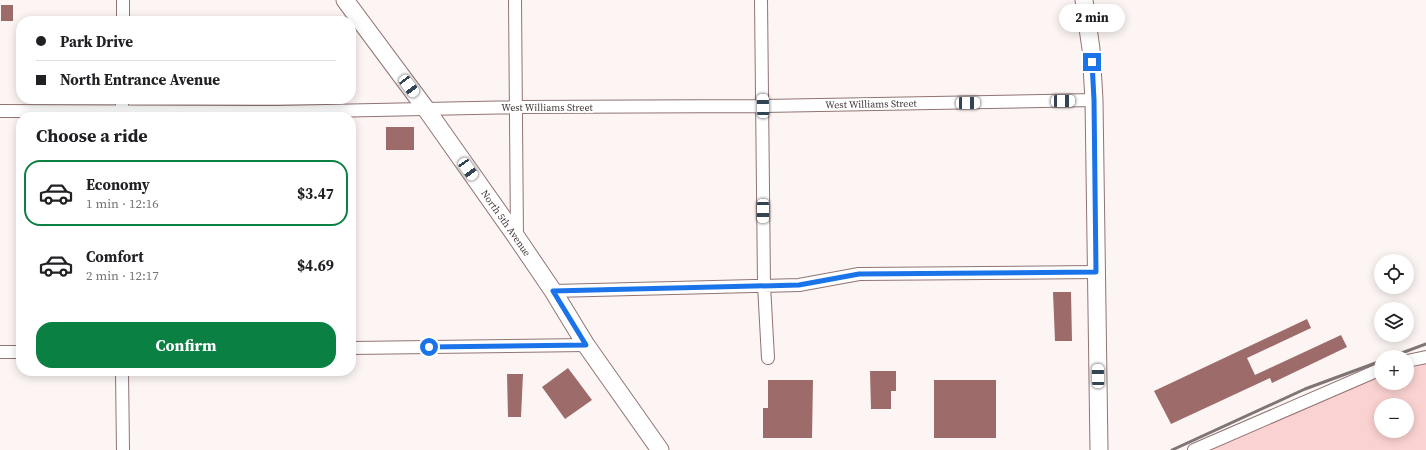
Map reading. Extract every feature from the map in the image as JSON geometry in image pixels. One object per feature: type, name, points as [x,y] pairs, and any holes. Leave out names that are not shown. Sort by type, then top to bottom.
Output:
[{"type":"street","points":[[123,0],[123,16]]},
{"type":"street","name":"North 5th Avenue","points":[[345,0],[426,110],[517,238],[553,291],[586,345],[660,450]]},
{"type":"street","points":[[515,0],[517,238]]},
{"type":"street","points":[[761,0],[764,285],[768,358]]},
{"type":"street","points":[[1084,0],[1091,49],[1094,100],[1099,450]]},
{"type":"street","name":"West Williams Street","points":[[352,112],[517,107],[763,106],[1094,100]]},
{"type":"street","name":"West Williams Street","points":[[0,111],[122,109],[215,112]]},
{"type":"street","points":[[553,291],[799,285],[859,274],[1096,272]]},
{"type":"street","points":[[356,348],[586,345]]},
{"type":"street","points":[[0,352],[16,352]]},
{"type":"street","points":[[1414,360],[1426,357]]},
{"type":"street","points":[[1194,450],[1374,372]]},
{"type":"street","points":[[122,376],[123,450]]},
{"type":"shaded area","points":[[1426,364],[1426,450],[1204,450],[1374,379],[1374,390],[1414,390],[1414,367]]},
{"type":"building","points":[[1,5],[13,5],[13,21],[1,21]]},
{"type":"building","points":[[386,127],[414,127],[414,150],[386,150]]},
{"type":"building","points":[[1053,292],[1071,292],[1072,341],[1055,341]]},
{"type":"building","points":[[1307,319],[1311,328],[1247,358],[1255,375],[1341,335],[1347,347],[1272,383],[1270,378],[1171,424],[1154,391]]},
{"type":"building","points":[[568,368],[592,400],[565,419],[542,387]]},
{"type":"building","points":[[870,371],[896,371],[896,391],[891,391],[891,409],[871,409]]},
{"type":"building","points":[[507,374],[523,374],[521,417],[508,417]]},
{"type":"building","points":[[768,380],[813,380],[812,438],[763,438],[763,408],[768,408]]},
{"type":"building","points":[[934,380],[996,380],[996,438],[934,438]]},
{"type":"railway","points":[[1410,350],[1426,344]]},
{"type":"railway","points":[[1172,450],[1305,389],[1374,364]]},
{"type":"route","points":[[429,347],[586,345],[553,291],[799,285],[859,274],[1096,272],[1094,100],[1092,62]]}]
